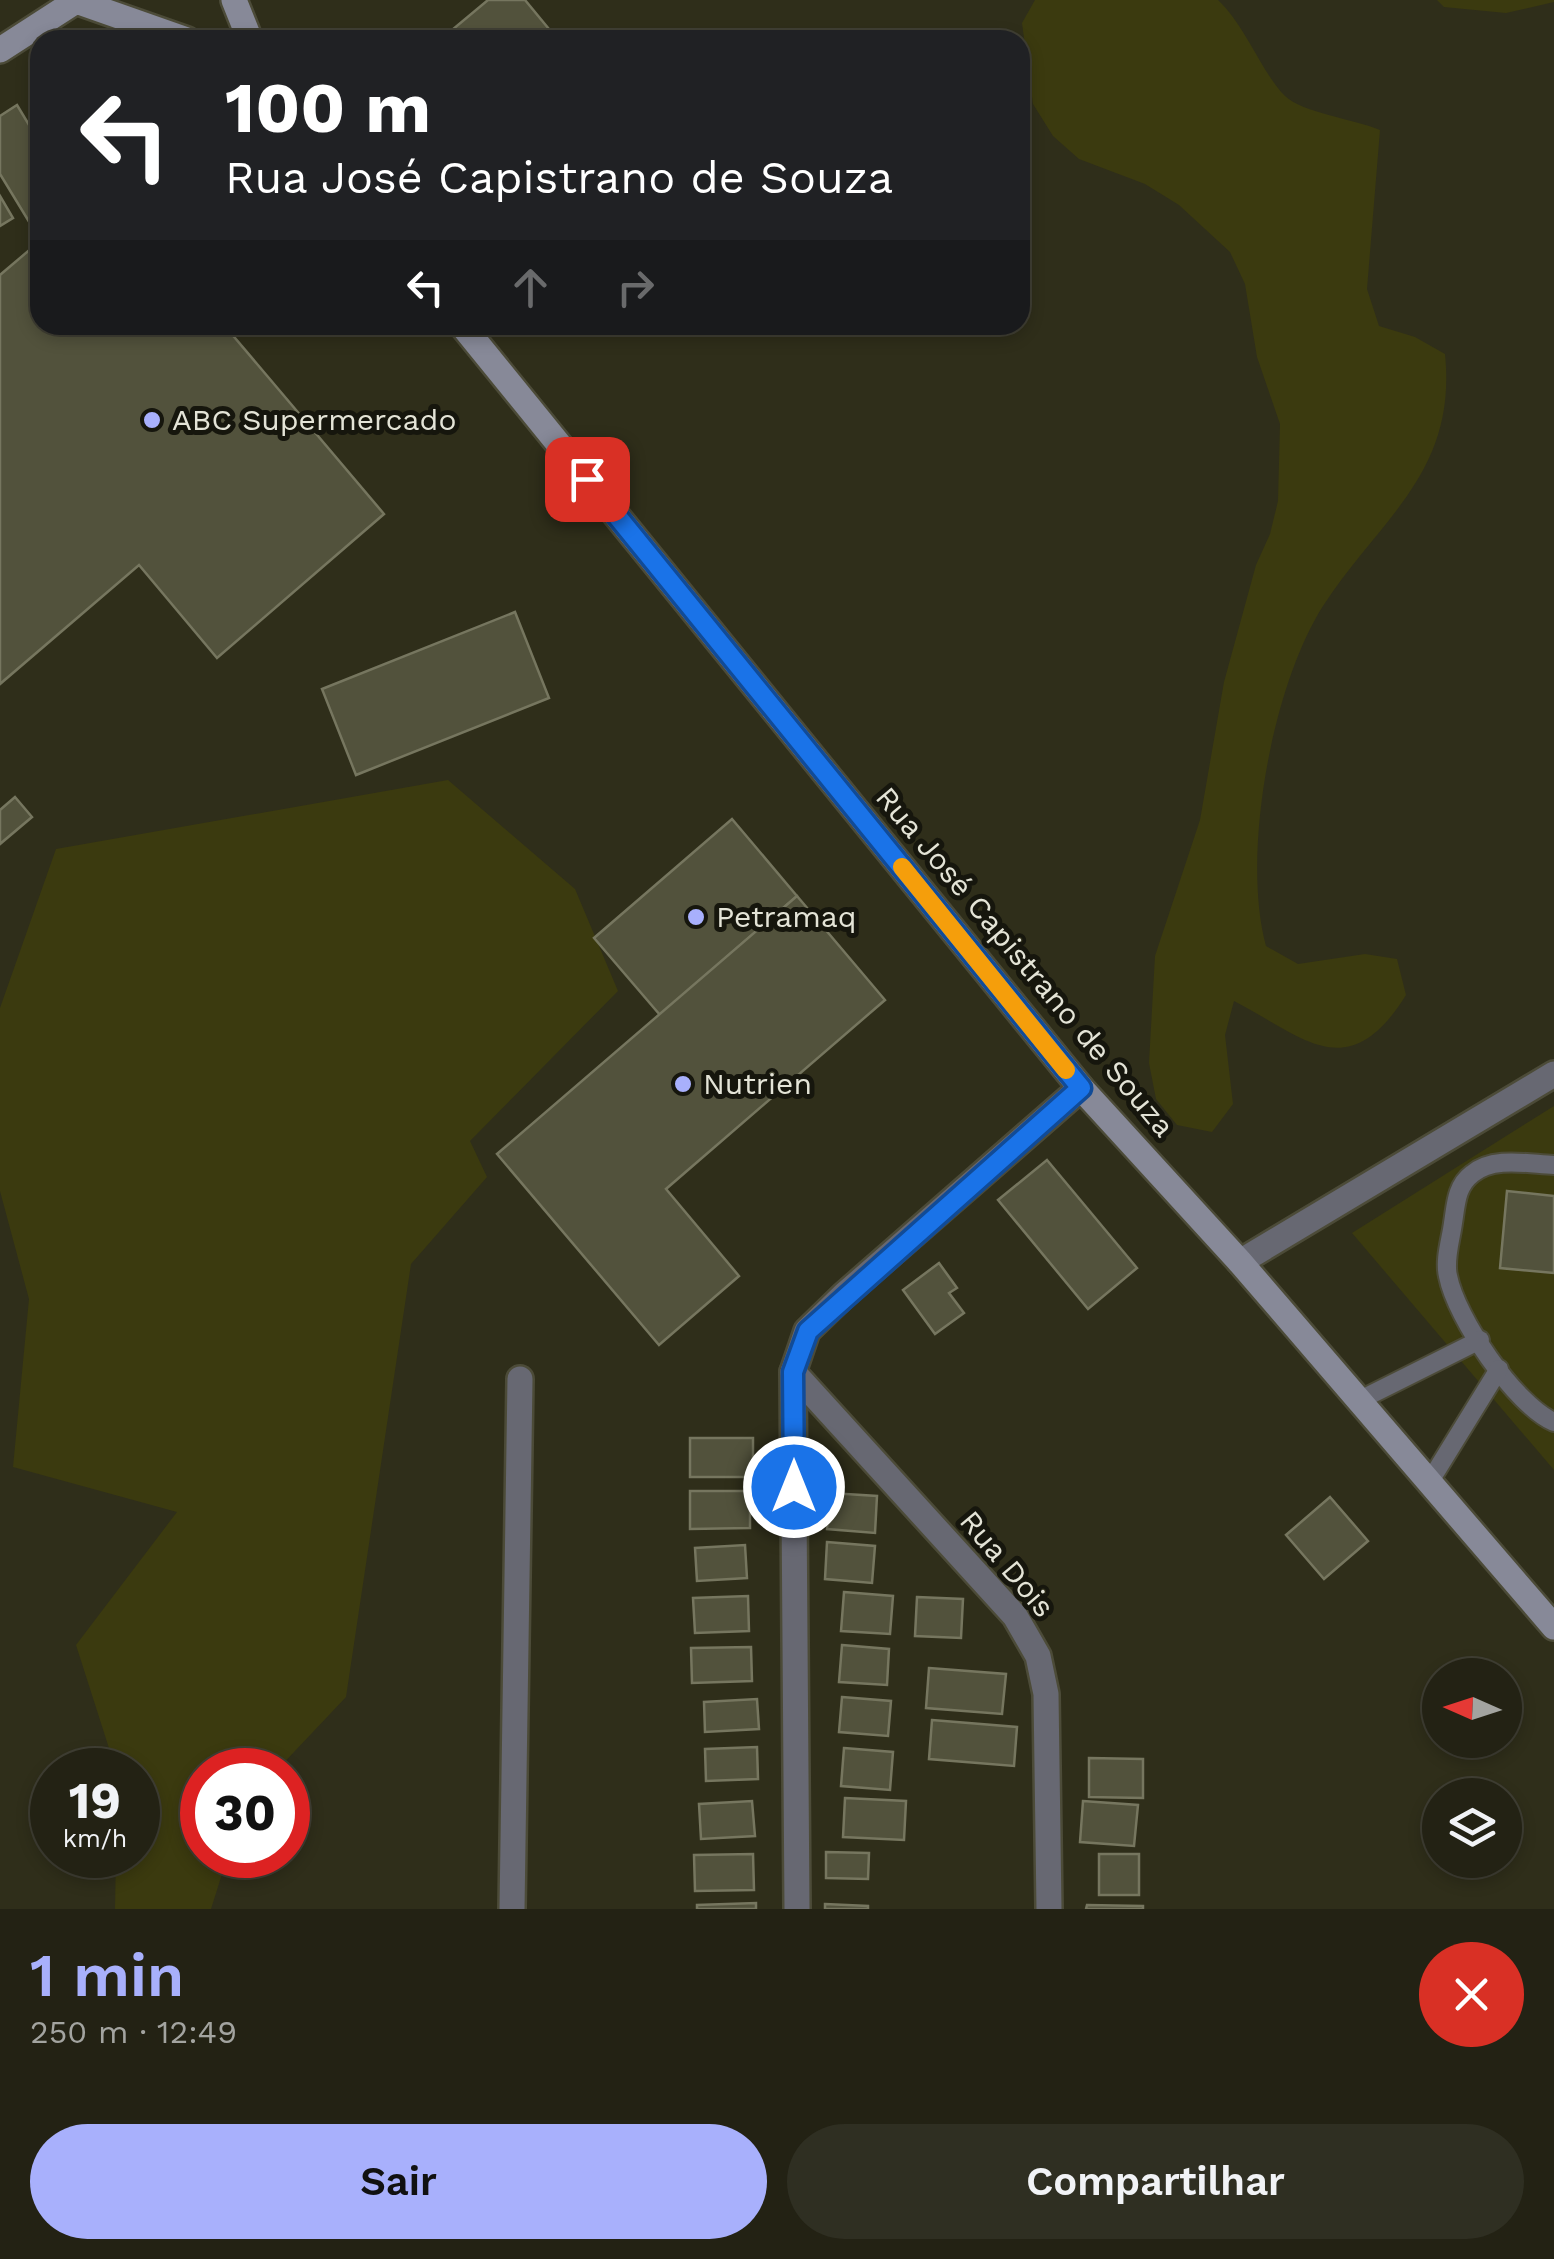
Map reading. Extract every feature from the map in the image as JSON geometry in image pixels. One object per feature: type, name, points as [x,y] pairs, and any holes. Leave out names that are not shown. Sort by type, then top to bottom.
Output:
[{"type":"main road","points":[[31,30],[77,0],[160,30]]},
{"type":"main road","points":[[234,0],[246,30]]},
{"type":"main road","points":[[0,50],[30,31]]},
{"type":"main road","name":"Rua José Capistrano de Souza","points":[[470,335],[1081,1088],[1240,1262],[1554,1627]]},
{"type":"street","points":[[1240,1262],[1554,1074]]},
{"type":"street","points":[[797,1909],[793,1372],[808,1331],[844,1295],[1081,1088]]},
{"type":"street","name":"Rua Dois","points":[[793,1372],[1016,1616],[1038,1656],[1046,1694],[1049,1909]]},
{"type":"street","points":[[512,1909],[520,1379]]},
{"type":"lane","points":[[1554,1165],[1497,1163],[1472,1173],[1458,1191],[1446,1271],[1456,1306],[1500,1368],[1539,1416],[1554,1422]]},
{"type":"lane","points":[[1360,1400],[1480,1340]]},
{"type":"lane","points":[[1430,1481],[1500,1368]]},
{"type":"shaded area","points":[[1035,0],[1218,0],[1285,96],[1304,107],[1380,130],[1367,289],[1379,326],[1415,337],[1445,354],[1446,395],[1427,463],[1390,519],[1323,606],[1289,680],[1266,772],[1257,866],[1266,946],[1298,964],[1365,954],[1397,959],[1406,995],[1385,1023],[1364,1040],[1345,1047],[1304,1039],[1234,1001],[1225,1035],[1233,1104],[1212,1132],[1177,1125],[1156,1099],[1149,1063],[1155,956],[1200,820],[1224,682],[1278,501],[1280,424],[1257,357],[1245,284],[1230,252],[1179,205],[1145,184],[1079,159],[1053,136],[1033,104],[1030,30],[1023,30],[1022,23]]},
{"type":"shaded area","points":[[1437,0],[1554,2],[1506,13],[1444,7]]},
{"type":"shaded area","points":[[448,780],[575,889],[618,991],[470,1141],[487,1177],[411,1264],[346,1697],[298,1748],[180,1748],[180,1878],[221,1878],[211,1909],[115,1909],[116,1878],[160,1878],[160,1748],[109,1748],[76,1645],[177,1512],[13,1467],[29,1299],[0,1191],[0,1008],[56,849]]},
{"type":"shaded area","points":[[1554,1106],[1554,1470],[1352,1233]]},
{"type":"building","points":[[488,0],[525,0],[550,30],[452,30]]},
{"type":"building","points":[[17,105],[30,126],[30,223],[0,174],[0,116]]},
{"type":"building","points":[[0,196],[13,218],[0,226]]},
{"type":"building","name":"ABC Supermercado","points":[[30,250],[30,335],[232,335],[384,514],[217,658],[139,565],[0,684],[0,275]]},
{"type":"building","points":[[515,612],[549,698],[356,775],[322,689]]},
{"type":"building","points":[[15,797],[32,817],[0,844],[0,810]]},
{"type":"building","name":"Petramaq","points":[[732,819],[797,896],[660,1015],[594,938]]},
{"type":"building","name":"Nutrien","points":[[797,896],[885,1000],[666,1189],[739,1276],[659,1345],[497,1154]]},
{"type":"building","points":[[1047,1160],[1137,1268],[1088,1309],[998,1200]]},
{"type":"building","points":[[1507,1191],[1554,1196],[1554,1273],[1500,1268]]},
{"type":"building","points":[[939,1263],[957,1288],[949,1293],[964,1313],[935,1334],[903,1290]]},
{"type":"building","points":[[690,1438],[753,1438],[753,1477],[690,1477]]},
{"type":"building","points":[[690,1491],[750,1491],[750,1528],[690,1529]]},
{"type":"building","points":[[830,1493],[877,1496],[875,1533],[827,1529]]},
{"type":"building","points":[[1330,1497],[1368,1541],[1324,1579],[1286,1535]]},
{"type":"building","points":[[827,1542],[875,1546],[872,1583],[825,1579]]},
{"type":"building","points":[[745,1545],[747,1578],[697,1581],[695,1548]]},
{"type":"building","points":[[844,1592],[893,1596],[890,1634],[841,1631]]},
{"type":"building","points":[[748,1596],[749,1631],[695,1633],[693,1598]]},
{"type":"building","points":[[917,1597],[963,1599],[961,1638],[915,1636]]},
{"type":"building","points":[[842,1645],[889,1649],[887,1685],[839,1682]]},
{"type":"building","points":[[751,1647],[752,1681],[692,1683],[691,1648]]},
{"type":"building","points":[[929,1668],[1006,1674],[1002,1714],[926,1708]]},
{"type":"building","points":[[842,1697],[891,1701],[888,1736],[839,1732]]},
{"type":"building","points":[[757,1699],[759,1729],[705,1732],[704,1702]]},
{"type":"building","points":[[932,1720],[1017,1727],[1014,1766],[929,1759]]},
{"type":"building","points":[[757,1747],[758,1779],[706,1781],[705,1749]]},
{"type":"building","points":[[844,1748],[893,1752],[890,1790],[841,1786]]},
{"type":"building","points":[[1089,1758],[1143,1759],[1143,1798],[1089,1797]]},
{"type":"building","points":[[845,1798],[906,1801],[904,1840],[843,1837]]},
{"type":"building","points":[[752,1801],[755,1836],[701,1839],[699,1804]]},
{"type":"building","points":[[1083,1801],[1138,1805],[1134,1846],[1080,1842]]},
{"type":"building","points":[[826,1852],[869,1853],[868,1879],[826,1878]]},
{"type":"building","points":[[753,1854],[754,1890],[695,1891],[694,1855]]},
{"type":"building","points":[[1099,1854],[1139,1854],[1139,1895],[1099,1895]]},
{"type":"building","points":[[756,1903],[756,1909],[697,1909],[697,1905]]},
{"type":"building","points":[[825,1904],[868,1906],[868,1909],[825,1909]]},
{"type":"building","points":[[1087,1905],[1143,1906],[1143,1909],[1086,1909]]},
{"type":"slow traffic","points":[[902,867],[1066,1070]]},
{"type":"place","name":"ABC Supermercado","points":[[152,420]]},
{"type":"place","name":"Petramaq","points":[[696,917]]},
{"type":"place","name":"Nutrien","points":[[683,1084]]},
{"type":"route","points":[[587,479],[1081,1088],[808,1331],[793,1372],[794,1487]]}]
